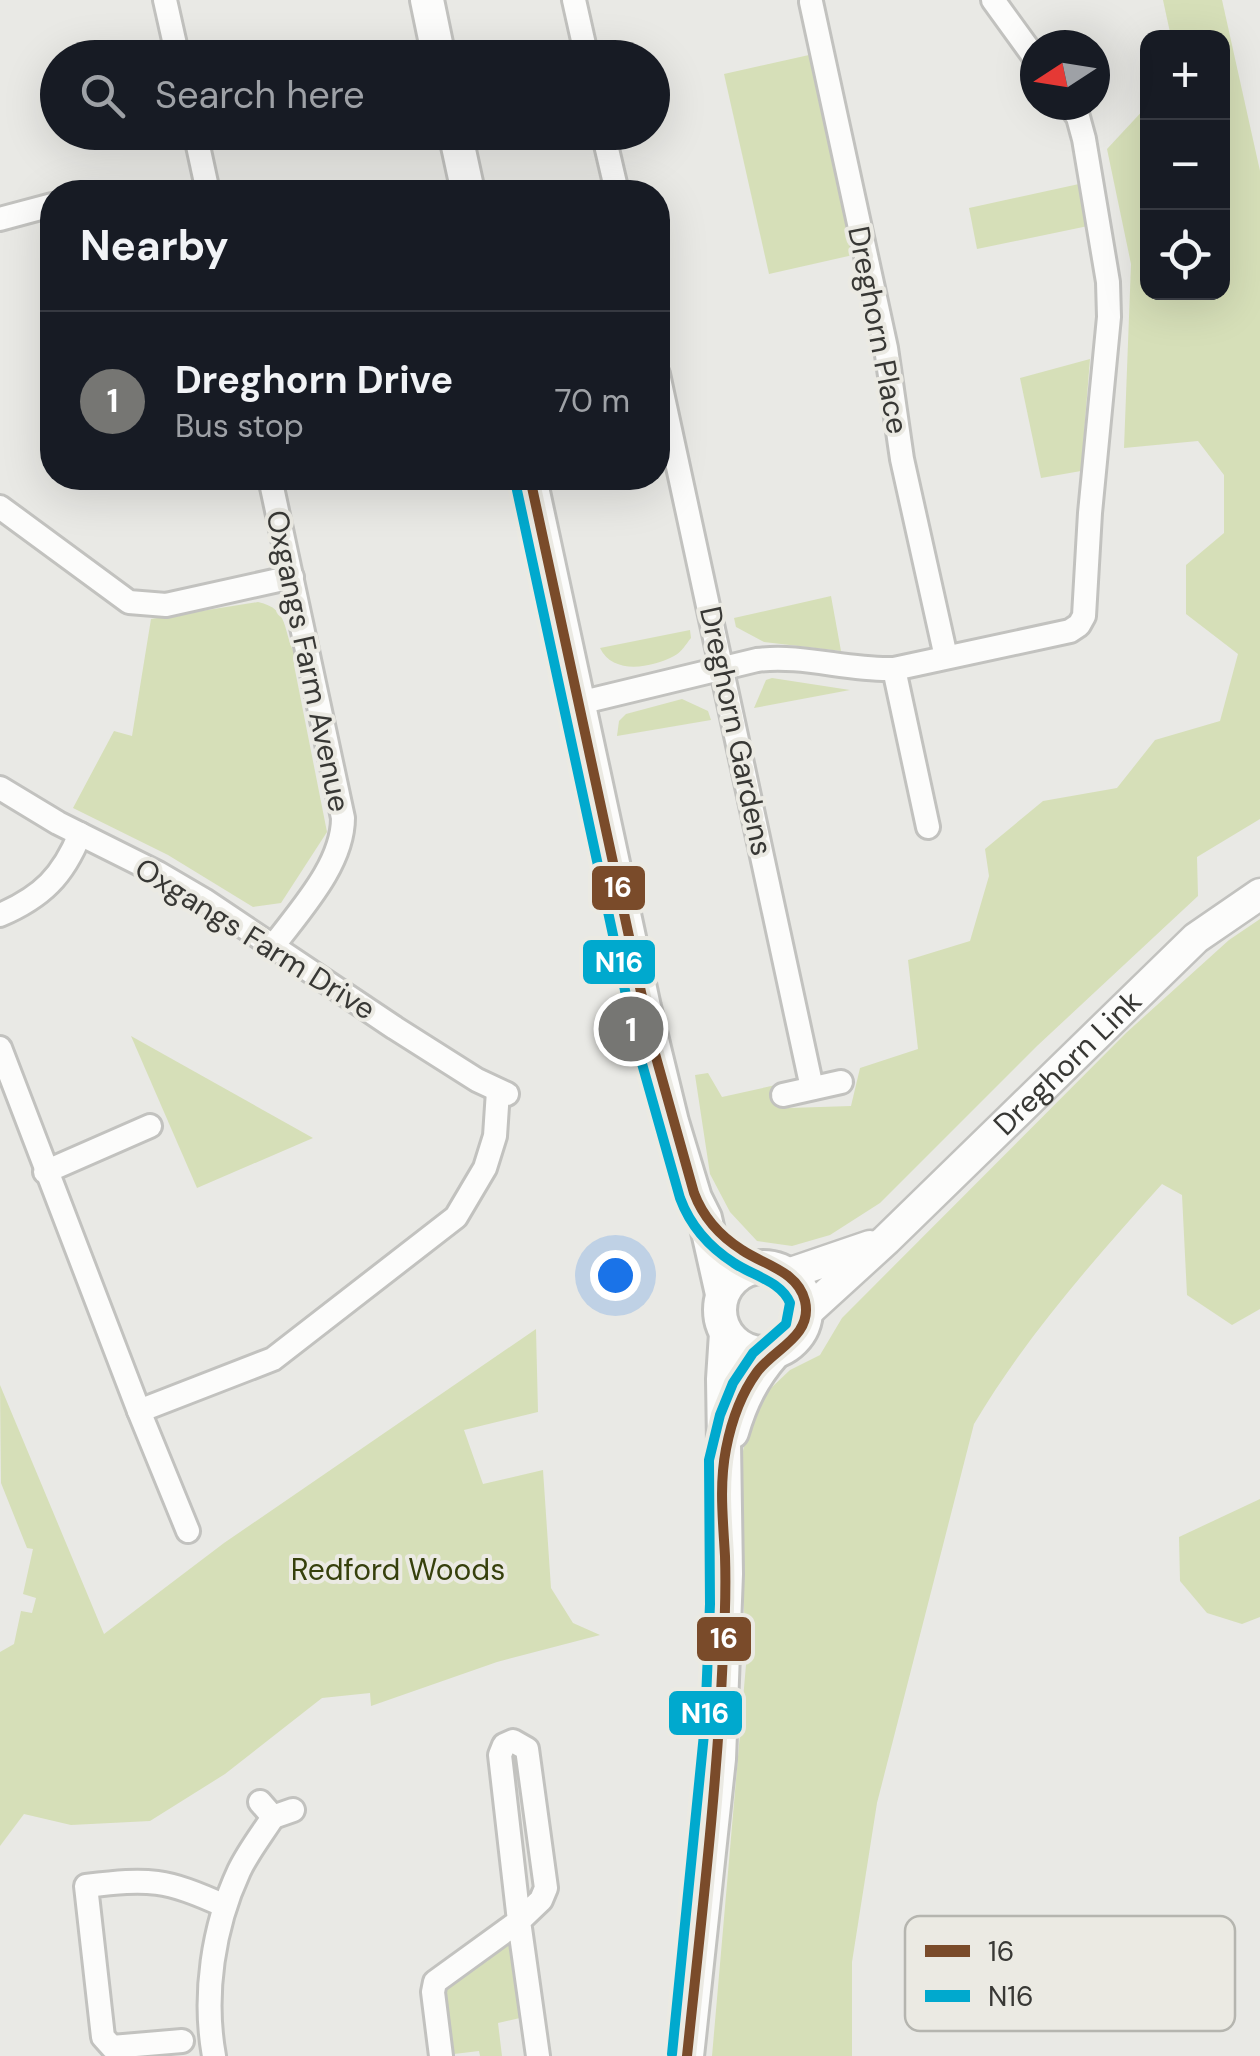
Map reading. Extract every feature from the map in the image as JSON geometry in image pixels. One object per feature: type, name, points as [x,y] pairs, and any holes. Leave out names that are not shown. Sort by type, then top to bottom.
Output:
[{"type":"main road","points":[[426,0],[435,40]]},
{"type":"main road","points":[[459,150],[465,180]]},
{"type":"main road","points":[[533,490],[668,1107],[695,1198],[705,1218],[722,1294],[719,1308],[726,1334],[726,1574],[719,1758],[687,2056]]},
{"type":"main road","points":[[705,1218],[743,1252],[799,1285],[805,1298],[806,1313],[796,1338],[774,1353],[756,1374],[740,1403],[725,1452]]},
{"type":"main road","points":[[722,1294],[737,1275],[760,1266],[780,1271]]},
{"type":"main road","points":[[726,1334],[747,1351],[774,1353]]},
{"type":"street","points":[[165,0],[174,40]]},
{"type":"street","points":[[574,0],[583,40]]},
{"type":"street","points":[[993,0],[1020,37]]},
{"type":"street","name":"Dreghorn Place","points":[[811,2],[886,348],[902,458],[946,657]]},
{"type":"street","points":[[579,704],[780,657],[872,670],[894,668],[1070,631],[1084,616],[1108,290],[1079,120]]},
{"type":"street","points":[[199,150],[205,180]]},
{"type":"street","points":[[608,150],[614,180]]},
{"type":"street","points":[[0,220],[40,208]]},
{"type":"street","name":"Dreghorn Gardens","points":[[670,428],[812,1088]]},
{"type":"street","name":"Oxgangs Farm Avenue","points":[[273,490],[343,818],[343,838],[332,861],[274,945]]},
{"type":"street","points":[[0,506],[129,602],[166,605],[292,577]]},
{"type":"street","points":[[894,668],[928,828]]},
{"type":"street","name":"Oxgangs Farm Drive","points":[[0,788],[158,873],[274,945],[395,1028],[503,1093],[485,1168],[456,1217],[272,1359],[140,1411]]},
{"type":"street","points":[[0,914],[30,902],[51,883],[80,834]]},
{"type":"street","name":"Dreghorn Link","points":[[806,1313],[1196,938],[1260,894]]},
{"type":"street","points":[[0,1048],[188,1531]]},
{"type":"street","points":[[783,1095],[841,1082]]},
{"type":"street","points":[[46,1172],[150,1126]]},
{"type":"street","name":"Dreghorn Link","points":[[780,1271],[886,1240]]},
{"type":"street","points":[[441,2056],[433,1992],[436,1982],[519,1921],[542,1900],[546,1888],[527,1749],[514,1741],[504,1745],[500,1755],[519,1921],[538,2056]]},
{"type":"street","points":[[214,2056],[211,1967],[225,1906],[240,1868],[275,1810]]},
{"type":"street","points":[[182,2041],[112,2047],[103,2037],[86,1886],[136,1880],[176,1884],[225,1906]]},
{"type":"green space","points":[[1163,0],[1222,0],[1229,30],[1169,30]]},
{"type":"green space","points":[[1230,36],[1260,171],[1260,819],[1197,857],[1198,896],[1037,1046],[880,1203],[830,1235],[792,1246],[757,1241],[730,1212],[710,1174],[695,1075],[708,1073],[722,1097],[776,1085],[789,1108],[851,1106],[860,1068],[918,1049],[908,960],[970,941],[989,876],[985,849],[1043,801],[1117,788],[1155,740],[1220,721],[1238,654],[1186,614],[1186,565],[1224,533],[1224,475],[1198,441],[1124,448],[1131,264],[1107,149],[1140,114],[1140,300],[1230,300]]},
{"type":"green space","points":[[809,55],[853,255],[769,274],[724,74]]},
{"type":"green space","points":[[1079,184],[1088,226],[977,249],[969,208]]},
{"type":"green space","points":[[1090,359],[1081,471],[1041,478],[1020,378]]},
{"type":"green space","points":[[831,596],[841,651],[764,642],[736,627],[734,618]]},
{"type":"green space","points":[[258,602],[269,605],[281,616],[296,656],[294,665],[327,832],[281,903],[253,907],[168,855],[73,808],[114,731],[132,736],[151,619]]},
{"type":"green space","points":[[690,630],[691,638],[677,655],[644,666],[623,666],[606,657],[600,648]]},
{"type":"green space","points":[[766,680],[850,690],[754,708]]},
{"type":"green space","points":[[682,699],[708,711],[711,720],[617,736],[619,721],[626,714]]},
{"type":"green space","points":[[1260,919],[1260,1309],[1232,1325],[1187,1295],[1182,1195],[1162,1184],[1038,1329],[974,1424],[877,1803],[852,1962],[852,2056],[712,2056],[746,1665],[739,1468],[754,1404],[790,1370],[820,1355],[842,1318],[1126,1033],[1229,940]]},
{"type":"green space","points":[[131,1036],[313,1138],[197,1188]]},
{"type":"green space","name":"Redford Woods","points":[[536,1329],[538,1412],[464,1430],[483,1484],[543,1470],[551,1588],[573,1623],[600,1635],[497,1662],[371,1706],[370,1693],[322,1698],[225,1774],[150,1821],[71,1825],[24,1814],[0,1846],[0,1652],[14,1644],[21,1611],[32,1613],[36,1598],[23,1594],[33,1549],[27,1548],[1,1483],[0,1385],[104,1634],[224,1543]]},
{"type":"green space","points":[[1260,1499],[1260,1617],[1242,1624],[1207,1613],[1180,1581],[1179,1537]]},
{"type":"green space","points":[[505,1937],[511,1943],[520,2018],[498,2023],[502,2056],[480,2056],[479,2051],[454,2054],[445,1985]]},
{"type":"transit line","name":"N16","points":[[517,490],[637,1046],[680,1198],[695,1226],[716,1250],[780,1289],[790,1303],[786,1324],[753,1353],[733,1383],[709,1460],[710,1604],[705,1724],[672,2054]]},
{"type":"transit line","name":"16","points":[[533,490],[652,1043],[694,1193],[707,1218],[720,1232],[742,1250],[788,1276],[805,1301],[806,1313],[798,1333],[764,1364],[746,1390],[737,1409],[724,1462],[725,1592],[720,1705],[687,2056]]},
{"type":"place","name":"Dreghorn Drive","points":[[631,1029]]}]
